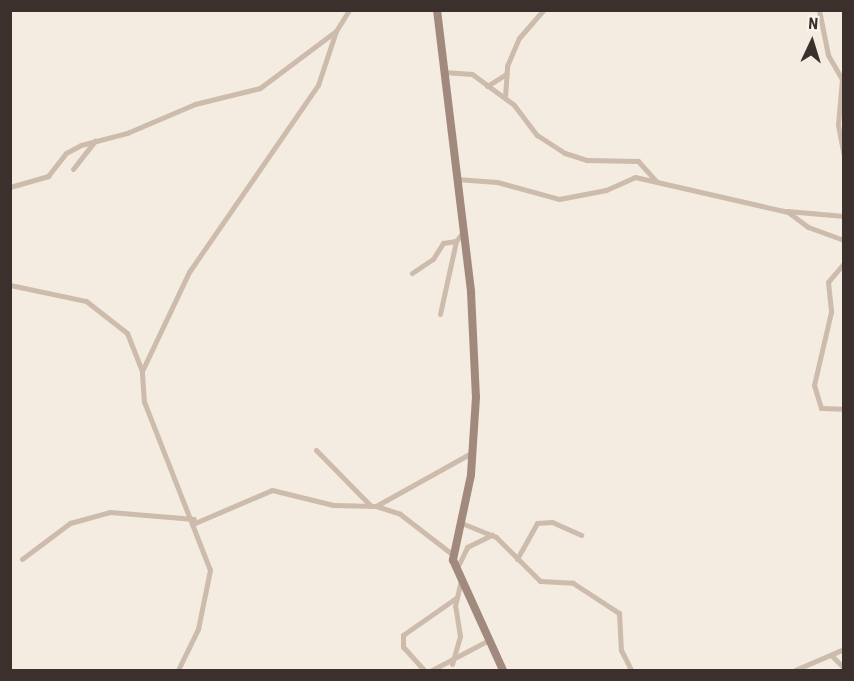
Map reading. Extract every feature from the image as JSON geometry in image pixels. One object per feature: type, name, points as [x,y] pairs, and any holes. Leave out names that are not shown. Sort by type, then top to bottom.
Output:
[{"type":"street","points":[[142,371],[189,272],[318,85],[336,31],[349,10]]},
{"type":"street","points":[[436,10],[454,179],[464,232],[474,326],[474,452],[452,554],[456,570],[503,670]]},
{"type":"street","points":[[505,97],[506,74],[519,38],[543,10]]},
{"type":"street","points":[[819,10],[832,64],[843,84],[838,125],[843,155]]},
{"type":"street","points":[[10,187],[39,181],[71,149],[195,104],[260,88],[336,31]]},
{"type":"street","points":[[832,64],[843,69]]},
{"type":"street","points":[[442,72],[467,72],[505,97],[555,147],[587,160],[638,161],[657,182]]},
{"type":"street","points":[[487,86],[506,74]]},
{"type":"street","points":[[73,170],[95,141]]},
{"type":"street","points":[[454,179],[497,182],[559,199],[606,190],[629,177],[783,211],[843,216]]},
{"type":"street","points":[[783,211],[843,240]]},
{"type":"street","points":[[440,314],[456,241],[464,232]]},
{"type":"street","points":[[412,273],[434,259],[443,243],[456,241]]},
{"type":"street","points":[[843,263],[828,282],[832,306],[814,385],[821,408],[843,408]]},
{"type":"street","points":[[10,285],[86,301],[127,333],[142,371],[144,402],[195,521],[209,565],[209,582],[192,647],[178,670]]},
{"type":"street","points":[[316,450],[334,475],[358,487],[373,506]]},
{"type":"street","points":[[373,506],[474,452]]},
{"type":"street","points":[[22,559],[70,523],[110,512],[195,521],[272,490],[333,505],[373,506],[399,514],[452,554]]},
{"type":"street","points":[[458,521],[492,535],[540,581],[573,583],[620,613],[621,650],[631,670]]},
{"type":"street","points":[[517,559],[537,523],[552,522],[580,535]]},
{"type":"street","points":[[456,570],[468,546],[492,535]]},
{"type":"street","points":[[452,664],[460,628],[456,598],[461,581]]},
{"type":"street","points":[[424,670],[402,647],[403,635],[456,598]]},
{"type":"street","points":[[432,670],[452,664],[489,640]]},
{"type":"street","points":[[795,670],[832,656],[843,649]]},
{"type":"street","points":[[832,656],[843,668]]}]
